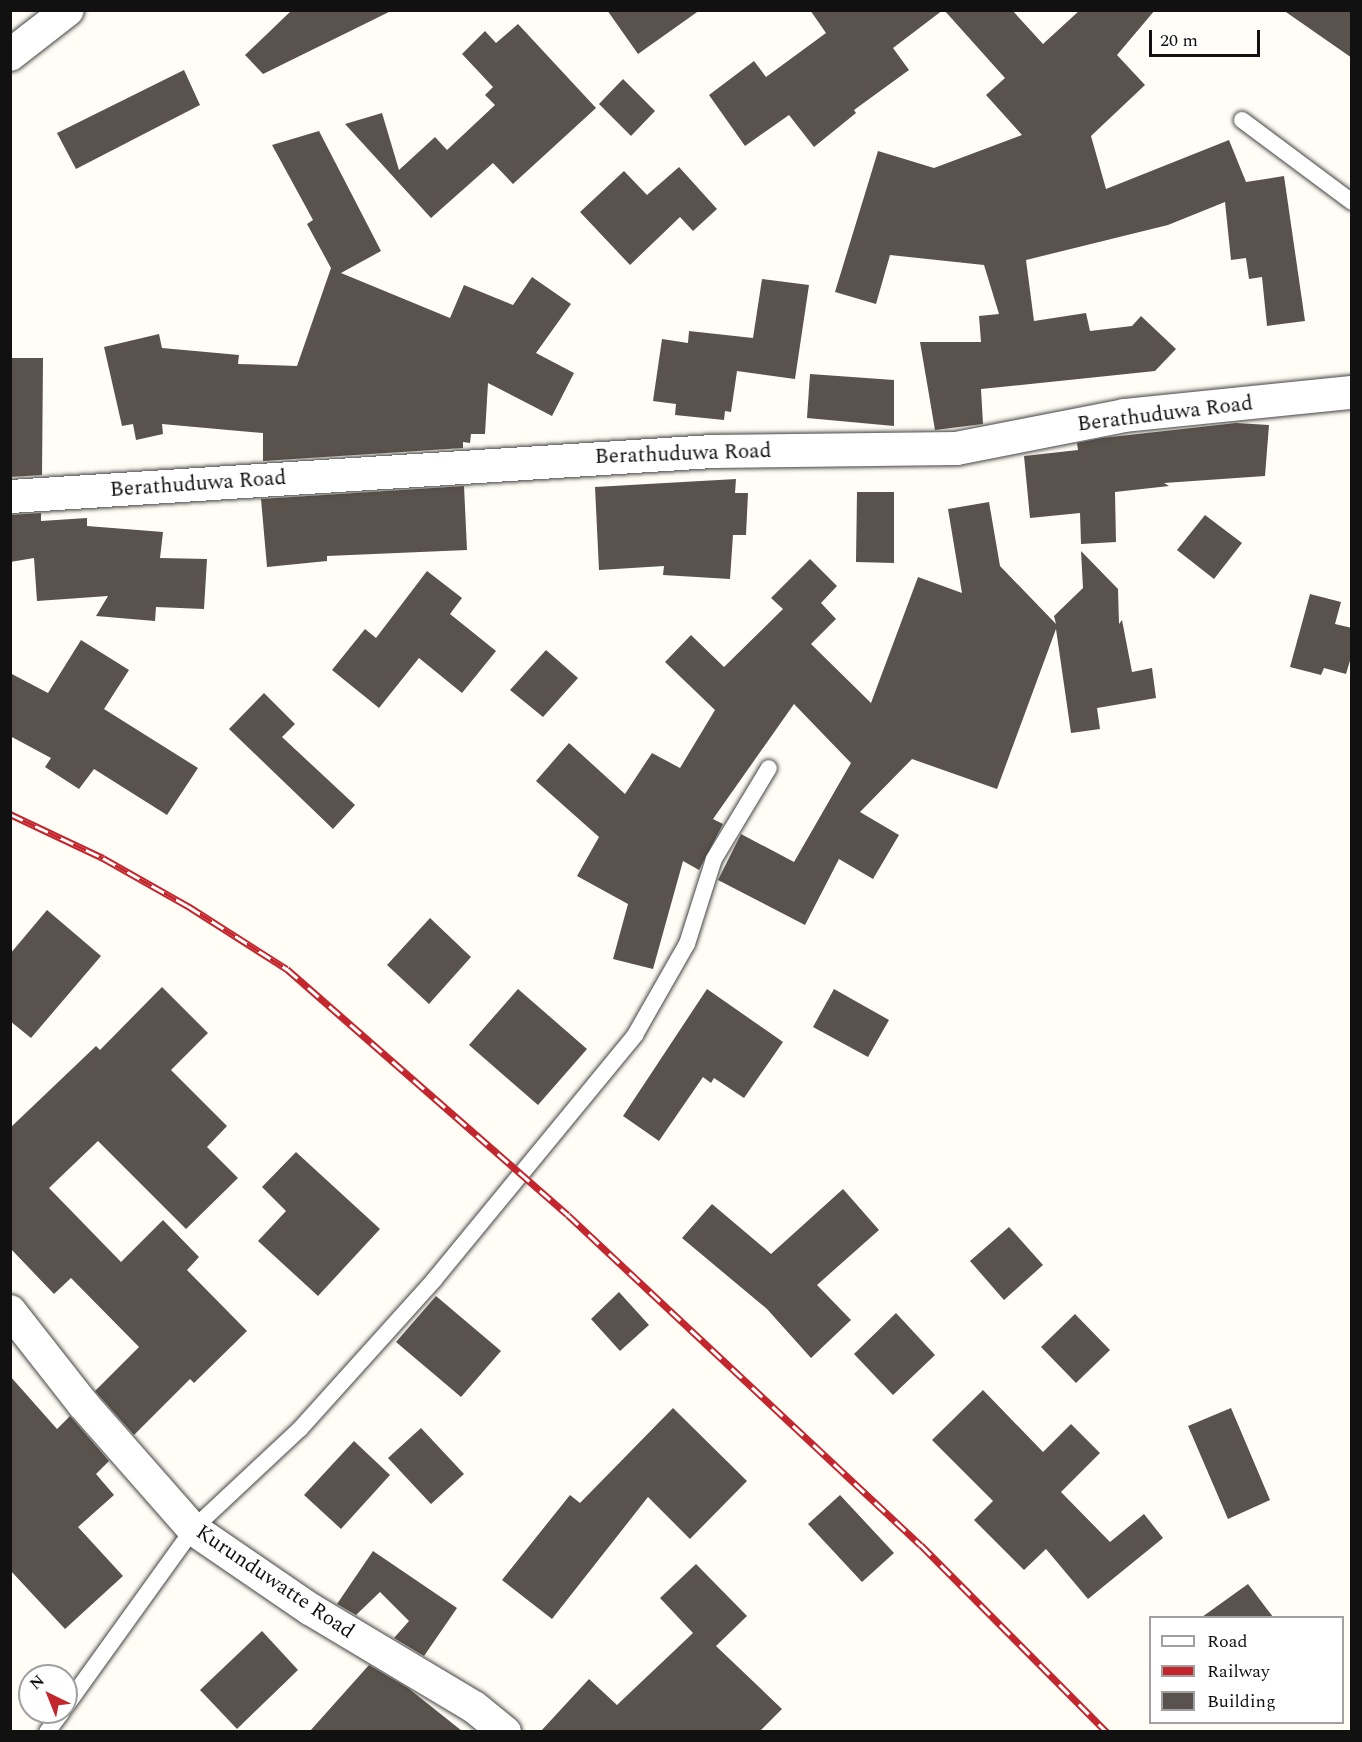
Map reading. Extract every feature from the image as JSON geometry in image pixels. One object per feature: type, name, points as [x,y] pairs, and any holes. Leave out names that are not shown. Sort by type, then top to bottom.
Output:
[{"type":"street","points":[[10,55],[68,10]]},
{"type":"street","name":"Berathuduwa Road","points":[[10,496],[712,451],[956,448],[1124,415],[1352,392]]},
{"type":"street","name":"Kurunduwatte Road","points":[[10,1311],[83,1404],[193,1529],[310,1609],[474,1707],[505,1731]]},
{"type":"lane","points":[[1242,120],[1352,202]]},
{"type":"lane","points":[[78,1689],[193,1529],[300,1429],[434,1280],[635,1035],[687,944],[714,859],[769,768]]},
{"type":"building","points":[[292,10],[393,10],[263,74],[245,55]]},
{"type":"building","points":[[607,10],[700,10],[638,54]]},
{"type":"building","points":[[810,10],[943,10],[893,48],[909,70],[854,110],[856,113],[814,147],[789,115],[745,146],[709,95],[754,61],[766,77],[826,33]]},
{"type":"building","points":[[944,10],[1012,10],[1043,44],[1080,10],[1155,10],[1117,55],[1145,85],[1091,136],[1106,189],[1229,140],[1246,182],[1284,176],[1305,321],[1267,326],[1262,277],[1249,279],[1246,258],[1231,260],[1225,202],[1168,225],[1026,260],[1034,321],[1086,313],[1090,331],[1132,326],[1141,316],[1176,349],[1155,371],[981,389],[983,424],[935,430],[920,342],[981,342],[979,316],[999,314],[984,265],[890,255],[876,304],[835,292],[878,151],[934,168],[1022,135],[986,95],[1005,78]]},
{"type":"building","points":[[1283,10],[1352,10],[1352,58]]},
{"type":"building","points":[[518,24],[596,108],[513,184],[493,163],[431,218],[345,124],[382,113],[399,170],[435,137],[447,150],[495,105],[485,95],[493,87],[462,54],[485,31],[496,43]]},
{"type":"building","points":[[184,70],[200,105],[76,169],[57,133]]},
{"type":"building","points":[[623,79],[655,111],[631,136],[599,104]]},
{"type":"building","points":[[319,131],[381,251],[341,273],[450,318],[464,285],[513,305],[532,277],[571,304],[536,353],[574,373],[552,416],[488,383],[485,434],[471,434],[470,443],[463,442],[463,448],[263,461],[263,433],[162,424],[163,434],[136,440],[133,424],[122,426],[104,347],[159,334],[162,348],[239,355],[238,364],[297,366],[331,268],[307,224],[313,220],[272,145]]},
{"type":"building","points":[[679,167],[717,209],[693,231],[680,217],[630,265],[580,212],[624,171],[647,195]]},
{"type":"building","points":[[762,279],[809,285],[795,379],[737,371],[731,412],[725,411],[724,420],[675,415],[676,404],[653,401],[662,339],[688,343],[689,331],[753,338]]},
{"type":"building","points":[[10,358],[43,358],[42,475],[10,477]]},
{"type":"building","points":[[810,374],[894,380],[894,426],[807,418]]},
{"type":"building","points":[[1236,423],[1269,425],[1265,476],[1164,483],[1169,486],[1115,492],[1116,542],[1081,544],[1080,513],[1030,518],[1024,456],[1078,450],[1077,443],[1102,438]]},
{"type":"building","points":[[736,479],[735,493],[748,493],[746,535],[733,535],[730,579],[663,575],[664,566],[599,570],[595,487]]},
{"type":"building","points":[[464,486],[467,550],[327,556],[327,561],[267,567],[261,499]]},
{"type":"building","points":[[857,492],[894,492],[894,563],[856,562]]},
{"type":"building","points":[[989,502],[1000,566],[1056,624],[1054,616],[1083,588],[1081,551],[1118,589],[1119,624],[1122,620],[1132,672],[1152,668],[1156,698],[1097,708],[1100,729],[1071,733],[1056,629],[997,789],[912,759],[860,812],[899,835],[873,879],[839,859],[805,925],[718,880],[741,834],[794,862],[851,763],[794,704],[713,819],[723,824],[699,870],[683,861],[653,969],[613,959],[628,904],[577,876],[599,837],[536,781],[569,743],[625,794],[652,753],[680,768],[715,710],[665,662],[691,635],[724,667],[783,609],[771,598],[810,559],[837,586],[821,603],[836,619],[811,644],[871,703],[918,577],[962,593],[948,509]]},
{"type":"building","points":[[41,513],[41,521],[87,518],[87,526],[163,532],[160,558],[207,559],[204,609],[156,607],[155,621],[96,616],[108,596],[37,601],[34,558],[10,562],[10,515]]},
{"type":"building","points":[[1205,515],[1242,543],[1214,579],[1177,550]]},
{"type":"building","points":[[427,571],[462,598],[450,614],[496,651],[462,693],[419,658],[379,708],[332,670],[365,629],[376,638]]},
{"type":"building","points":[[1310,594],[1341,602],[1335,624],[1352,628],[1352,654],[1346,674],[1324,668],[1321,675],[1290,667]]},
{"type":"building","points":[[81,640],[129,670],[104,709],[198,768],[167,815],[94,769],[79,789],[45,767],[51,758],[10,736],[10,673],[48,693]]},
{"type":"building","points":[[546,650],[578,678],[543,717],[510,690]]},
{"type":"building","points":[[264,693],[295,724],[282,737],[355,805],[333,829],[229,729]]},
{"type":"building","points":[[47,910],[101,956],[31,1038],[10,1021],[10,954]]},
{"type":"building","points":[[430,918],[471,957],[429,1004],[387,965]]},
{"type":"building","points":[[162,987],[208,1033],[171,1070],[227,1126],[207,1147],[238,1178],[186,1229],[98,1141],[49,1188],[121,1262],[163,1220],[199,1257],[187,1270],[247,1331],[194,1383],[190,1379],[134,1435],[95,1391],[139,1347],[71,1278],[54,1294],[10,1248],[10,1128],[96,1046],[100,1050]]},
{"type":"building","points":[[518,989],[587,1049],[538,1105],[469,1045]]},
{"type":"building","points":[[707,989],[783,1042],[744,1098],[714,1078],[711,1083],[703,1077],[659,1141],[623,1116]]},
{"type":"building","points":[[834,989],[889,1020],[868,1057],[813,1027]]},
{"type":"building","points":[[296,1152],[380,1229],[318,1296],[258,1241],[286,1211],[262,1187]]},
{"type":"building","points":[[843,1189],[879,1230],[817,1285],[851,1320],[811,1358],[767,1309],[682,1238],[712,1204],[771,1254]]},
{"type":"building","points":[[1009,1227],[1043,1265],[1004,1300],[970,1261]]},
{"type":"building","points":[[619,1292],[649,1325],[620,1351],[591,1319]]},
{"type":"building","points":[[436,1296],[501,1351],[461,1397],[396,1342]]},
{"type":"building","points":[[896,1313],[935,1355],[893,1395],[854,1354]]},
{"type":"building","points":[[1075,1314],[1110,1350],[1076,1383],[1041,1347]]},
{"type":"building","points":[[10,1376],[57,1429],[70,1416],[109,1461],[96,1474],[114,1495],[78,1527],[123,1576],[65,1629],[10,1570]]},
{"type":"building","points":[[983,1390],[1043,1452],[1071,1424],[1100,1453],[1061,1492],[1110,1542],[1144,1514],[1163,1538],[1088,1599],[1046,1549],[1024,1570],[974,1520],[993,1501],[932,1440]]},
{"type":"building","points":[[673,1408],[747,1481],[690,1539],[648,1497],[552,1619],[502,1580],[570,1495],[580,1503]]},
{"type":"building","points":[[1231,1408],[1270,1500],[1228,1519],[1188,1426]]},
{"type":"building","points":[[421,1428],[464,1474],[431,1504],[388,1458]]},
{"type":"building","points":[[354,1441],[390,1475],[341,1529],[304,1495]]},
{"type":"building","points":[[840,1495],[894,1553],[862,1582],[808,1524]]},
{"type":"building","points":[[373,1551],[457,1608],[424,1656],[394,1638],[409,1621],[380,1592],[356,1615],[337,1604]]},
{"type":"building","points":[[696,1564],[747,1616],[716,1646],[782,1709],[760,1731],[541,1731],[589,1679],[617,1705],[693,1633],[660,1598]]},
{"type":"building","points":[[1248,1584],[1272,1616],[1203,1616]]},
{"type":"building","points":[[262,1631],[298,1670],[237,1729],[200,1690]]},
{"type":"building","points":[[369,1665],[408,1688],[462,1731],[310,1731]]},
{"type":"railway","points":[[10,814],[103,858],[188,906],[287,969],[568,1215],[921,1545],[1107,1732]]}]
